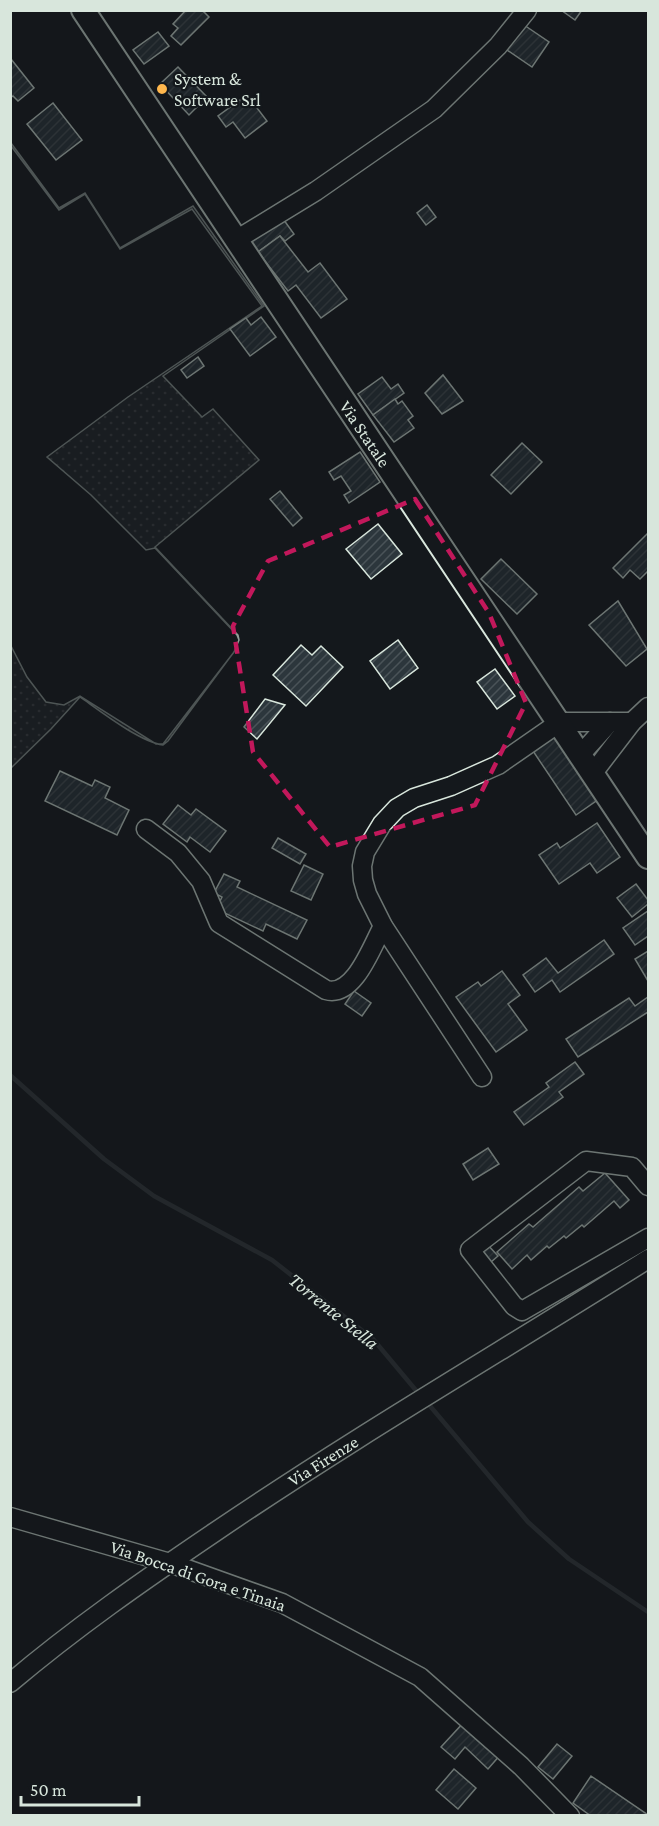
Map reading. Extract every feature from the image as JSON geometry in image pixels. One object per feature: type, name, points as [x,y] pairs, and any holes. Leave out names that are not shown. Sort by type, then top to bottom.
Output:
[{"type":"main road","name":"Via Statale","points":[[83,10],[648,857]]},
{"type":"street","points":[[236,240],[316,191],[434,109],[498,46],[527,10]]},
{"type":"street","points":[[587,764],[648,707]]},
{"type":"street","points":[[482,1077],[383,926],[367,894],[362,866],[369,845],[382,824],[397,808],[414,798],[451,786],[498,765],[560,722],[632,722]]},
{"type":"street","points":[[587,764],[610,722]]},
{"type":"street","points":[[146,829],[178,853],[201,881],[219,923],[326,990],[337,990],[350,984],[383,926]]},
{"type":"street","points":[[648,1186],[632,1167],[586,1161],[470,1250],[514,1306],[522,1311],[648,1238]]},
{"type":"street","name":"Via Firenze","points":[[10,1683],[59,1642],[280,1488],[648,1259]]},
{"type":"street","name":"Via Bocca di Gora e Tinaia","points":[[10,1517],[170,1563],[282,1603],[420,1677],[520,1766],[570,1815]]},
{"type":"highlighted area","points":[[415,499],[489,613],[526,703],[475,805],[330,847],[253,752],[233,626],[268,561]]},
{"type":"shaded area","points":[[11,143],[59,208],[85,193],[120,248],[193,206],[264,306],[163,376],[202,417],[213,409],[259,460],[155,547],[238,635],[239,640],[237,635],[155,548],[146,550],[91,495],[47,457],[128,397],[262,306],[192,209],[120,249],[85,194],[59,210]]},
{"type":"shaded area","points":[[10,644],[27,677],[46,702],[64,705],[80,696],[154,743],[120,725],[80,697],[11,768]]},
{"type":"shaded area","points":[[234,652],[168,741],[163,745],[159,744],[163,744]]},
{"type":"building","points":[[186,10],[202,10],[209,17],[181,45],[171,36],[178,28],[173,24]]},
{"type":"building","points":[[561,10],[582,10],[575,20]]},
{"type":"building","points":[[524,25],[549,42],[532,67],[507,50]]},
{"type":"building","points":[[158,32],[169,46],[144,64],[133,50]]},
{"type":"building","points":[[11,59],[34,88],[18,101],[13,96],[10,98]]},
{"type":"building","points":[[178,67],[207,97],[189,115],[160,84]]},
{"type":"building","points":[[247,95],[267,121],[245,138],[233,122],[226,127],[218,116]]},
{"type":"building","points":[[53,103],[82,140],[56,160],[27,124]]},
{"type":"building","points":[[427,205],[436,217],[426,225],[417,213]]},
{"type":"building","points":[[281,216],[294,234],[285,241],[280,236],[258,252],[249,240]]},
{"type":"building","points":[[280,236],[308,272],[320,263],[347,299],[321,318],[296,285],[288,291],[258,252]]},
{"type":"building","points":[[261,317],[276,337],[250,356],[230,329],[246,318],[251,325]]},
{"type":"building","points":[[198,357],[204,366],[187,378],[181,370]]},
{"type":"building","points":[[443,375],[463,401],[442,414],[425,393]]},
{"type":"building","points":[[382,377],[391,389],[398,384],[404,393],[373,415],[358,394]]},
{"type":"building","points":[[395,399],[398,404],[402,401],[413,416],[408,420],[414,428],[394,442],[373,415]]},
{"type":"building","points":[[522,443],[542,462],[511,494],[491,475]]},
{"type":"building","points":[[360,452],[380,482],[349,503],[344,495],[351,491],[341,476],[334,480],[329,472]]},
{"type":"building","points":[[280,491],[302,518],[293,526],[270,499]]},
{"type":"building","points":[[378,524],[402,554],[371,579],[346,549]]},
{"type":"building","points":[[648,533],[648,571],[640,579],[630,570],[623,578],[613,568]]},
{"type":"building","points":[[501,559],[537,594],[517,614],[481,579]]},
{"type":"building","points":[[618,601],[647,649],[626,666],[589,625]]},
{"type":"building","points":[[398,640],[418,668],[390,689],[370,661]]},
{"type":"building","points":[[301,645],[312,655],[321,646],[343,667],[306,706],[273,675]]},
{"type":"building","points":[[495,669],[515,696],[497,709],[477,682]]},
{"type":"building","points":[[265,699],[285,705],[257,739],[244,727]]},
{"type":"building","points":[[555,733],[599,799],[576,815],[531,748]]},
{"type":"building","points":[[60,771],[92,786],[95,780],[110,787],[105,798],[129,810],[117,835],[45,801]]},
{"type":"building","points":[[178,805],[191,815],[196,809],[226,831],[210,852],[190,837],[187,842],[163,824]]},
{"type":"building","points":[[597,823],[620,857],[597,873],[590,863],[559,884],[539,855],[557,843],[560,848]]},
{"type":"building","points":[[278,838],[306,854],[300,864],[272,848]]},
{"type":"building","points":[[304,865],[323,874],[311,900],[291,891]]},
{"type":"building","points":[[224,874],[240,881],[237,887],[307,920],[297,939],[266,924],[263,931],[216,909],[222,897],[214,893]]},
{"type":"building","points":[[636,884],[648,900],[648,904],[632,917],[617,898]]},
{"type":"building","points":[[648,911],[648,936],[635,945],[623,928]]},
{"type":"building","points":[[604,940],[614,954],[560,992],[552,980],[535,992],[523,975],[546,958],[558,973]]},
{"type":"building","points":[[648,951],[648,981],[635,959]]},
{"type":"building","points":[[502,971],[520,995],[508,1004],[527,1030],[496,1052],[456,997],[478,982],[481,986]]},
{"type":"building","points":[[354,991],[371,1003],[362,1016],[345,1004]]},
{"type":"building","points":[[648,997],[648,1012],[578,1057],[566,1039],[629,998],[635,1006]]},
{"type":"building","points":[[575,1062],[584,1074],[559,1092],[563,1097],[524,1125],[514,1112],[549,1087],[546,1083]]},
{"type":"building","points":[[488,1148],[499,1164],[473,1180],[463,1164]]},
{"type":"building","points":[[605,1173],[629,1200],[620,1208],[614,1201],[584,1227],[582,1225],[549,1248],[547,1246],[531,1260],[527,1255],[512,1269],[497,1252],[529,1224],[533,1227],[579,1187],[583,1191]]},
{"type":"building","points":[[486,1243],[498,1256],[491,1262],[479,1249]]},
{"type":"building","points":[[464,1722],[501,1754],[488,1769],[465,1747],[455,1759],[441,1747]]},
{"type":"building","points":[[557,1744],[572,1756],[553,1779],[538,1767]]},
{"type":"building","points":[[454,1769],[476,1788],[458,1809],[436,1790]]},
{"type":"building","points":[[591,1776],[648,1816],[591,1816],[573,1803]]},
{"type":"waterway","name":"Torrente Stella","points":[[10,1075],[104,1159],[154,1196],[272,1260],[373,1339],[419,1394]]},
{"type":"waterway","name":"Torrente Stella","points":[[425,1400],[528,1522],[569,1559],[648,1612]]},
{"type":"place","name":"System & Software Srl","points":[[162,89]]}]
